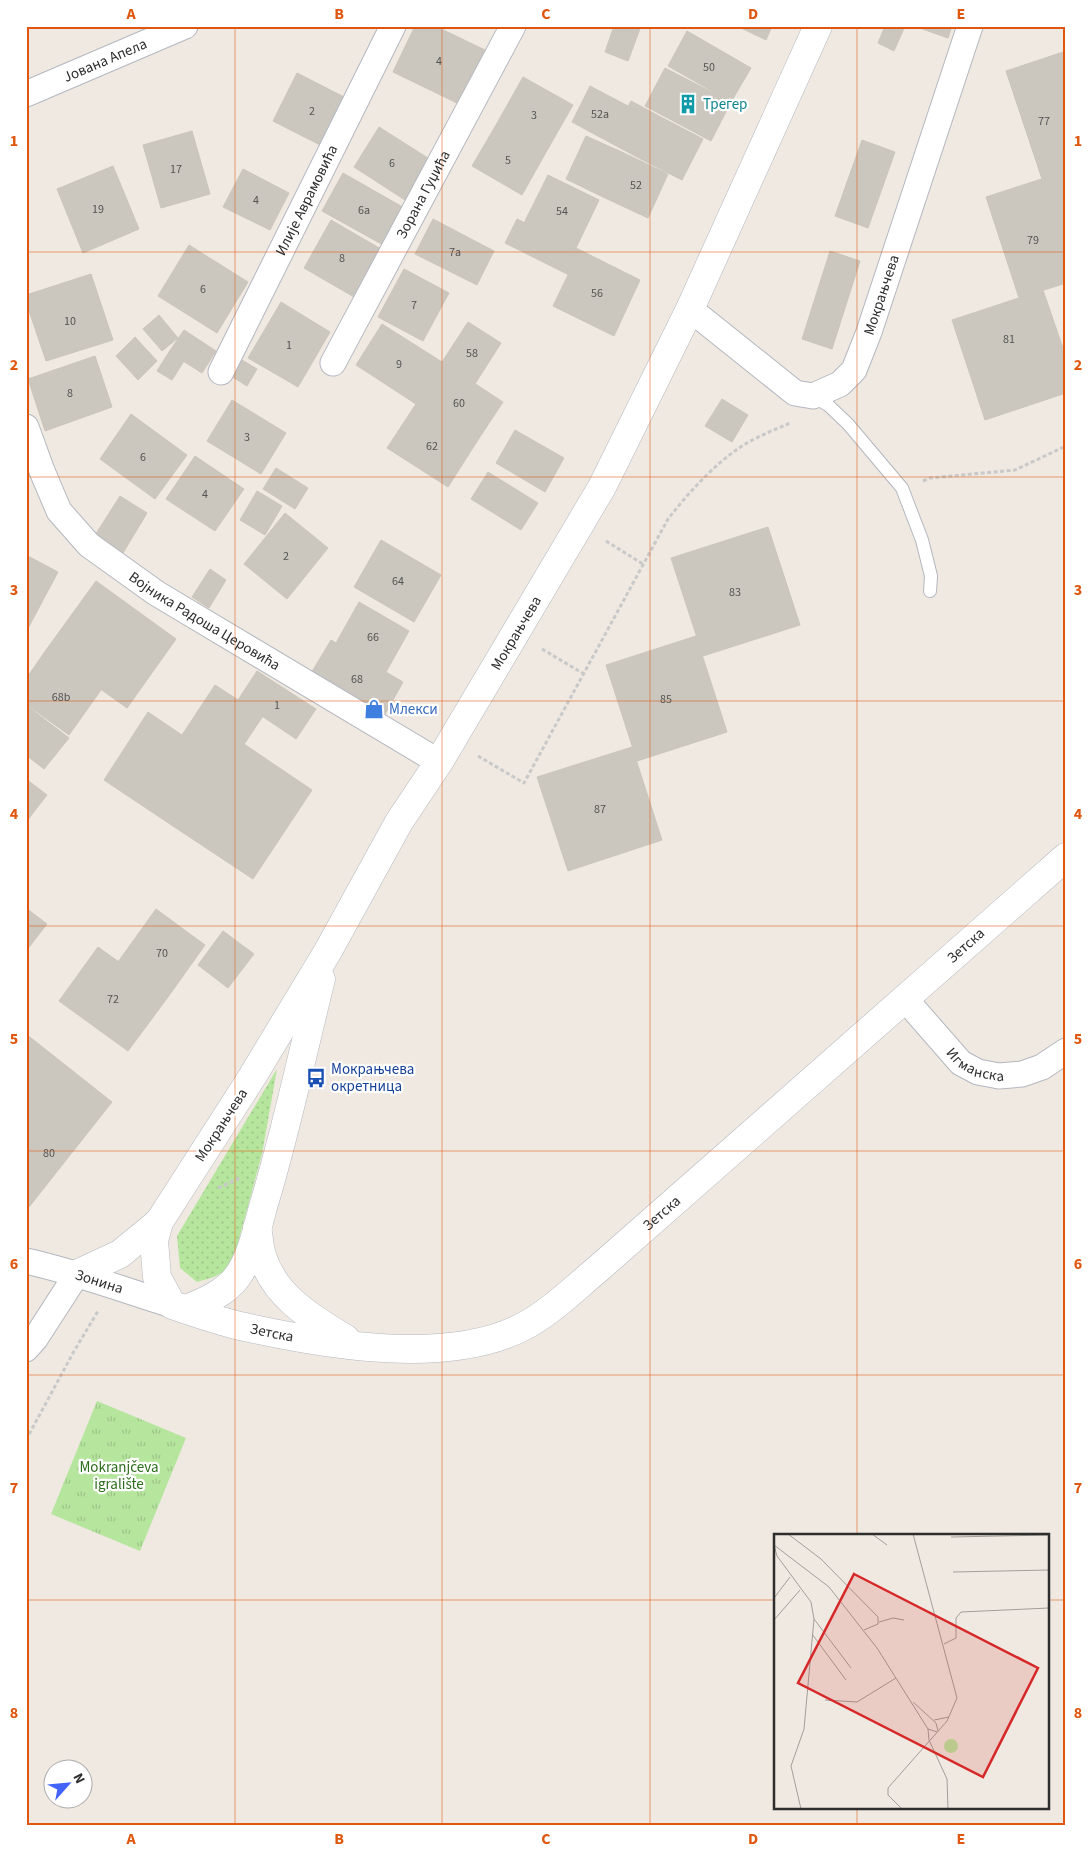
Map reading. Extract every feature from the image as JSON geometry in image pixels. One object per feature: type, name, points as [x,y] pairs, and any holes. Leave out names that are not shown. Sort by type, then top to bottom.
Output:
[{"type":"street","name":"Јована Апела","points":[[26,94],[185,26]]},
{"type":"street","name":"Илије Аврамовића","points":[[220,372],[393,26]]},
{"type":"street","name":"Зорана Гуџића","points":[[333,363],[513,26]]},
{"type":"street","name":"Мокрањчева","points":[[328,951],[270,1185],[246,1262],[236,1278],[208,1301],[179,1307],[157,1277],[154,1241],[159,1222],[252,1077],[328,951],[399,822],[445,752],[602,487],[690,309],[818,26]]},
{"type":"street","name":"Мокрањчева","points":[[821,401],[854,370],[862,352],[970,26]]},
{"type":"street","points":[[690,309],[796,394],[821,401]]},
{"type":"street","name":"Војника Радоша Церовића","points":[[26,427],[42,471],[60,511],[89,545],[156,593],[445,752]]},
{"type":"street","name":"Зетска","points":[[179,1307],[244,1327],[358,1346],[422,1349],[457,1346],[499,1337],[528,1324],[600,1268],[1066,857]]},
{"type":"street","name":"Игманска","points":[[904,999],[961,1063],[978,1072],[1000,1076],[1022,1074],[1042,1067],[1066,1051]]},
{"type":"street","points":[[26,1349],[35,1339],[77,1274],[120,1254],[159,1222]]},
{"type":"street","points":[[257,1228],[261,1252],[268,1270],[282,1291],[302,1311],[358,1346]]},
{"type":"street","name":"Зонина","points":[[26,1261],[77,1274],[179,1307]]},
{"type":"lane","points":[[821,401],[848,424],[902,488],[922,540],[931,576],[930,592]]},
{"type":"path","points":[[445,752],[524,783],[668,519],[685,497],[712,471],[746,444],[821,401]]},
{"type":"path","points":[[902,488],[930,478],[1015,470],[1066,446]]},
{"type":"path","points":[[580,525],[643,564]]},
{"type":"path","points":[[516,633],[584,674]]},
{"type":"path","points":[[178,1191],[199,1200],[244,1176],[270,1185]]},
{"type":"path","points":[[26,1440],[72,1353],[113,1287]]},
{"type":"green space","points":[[277,1069],[262,1154],[235,1254],[225,1271],[214,1277],[197,1282],[180,1268],[177,1236]]},
{"type":"green space","name":"Mokranjčeva igralište","points":[[97,1401],[186,1438],[140,1551],[51,1514]]},
{"type":"building","points":[[415,26],[435,26],[485,50],[459,104],[393,72]]},
{"type":"building","points":[[614,26],[641,26],[628,61],[605,52]]},
{"type":"building","points":[[737,26],[772,26],[766,40]]},
{"type":"building","points":[[885,26],[905,26],[894,51],[878,43]]},
{"type":"building","points":[[914,26],[952,26],[948,38]]},
{"type":"building","points":[[687,31],[751,68],[731,102],[668,66]]},
{"type":"building","points":[[1066,51],[1066,171],[1042,179],[1006,71]]},
{"type":"building","name":"Трегер","points":[[665,68],[731,102],[711,141],[645,106]]},
{"type":"building","points":[[297,73],[350,100],[326,148],[273,121]]},
{"type":"building","points":[[523,77],[573,105],[545,154],[496,125]]},
{"type":"building","points":[[590,86],[628,106],[609,142],[572,122]]},
{"type":"building","points":[[631,101],[659,116],[637,157],[609,142]]},
{"type":"building","points":[[659,116],[703,139],[682,180],[637,157]]},
{"type":"building","points":[[496,125],[545,154],[522,195],[472,166]]},
{"type":"building","points":[[379,127],[431,160],[405,200],[354,167]]},
{"type":"building","points":[[192,131],[210,194],[161,208],[143,145]]},
{"type":"building","points":[[586,136],[624,153],[603,197],[566,179]]},
{"type":"building","points":[[862,140],[895,152],[868,228],[835,216]]},
{"type":"building","points":[[624,153],[668,174],[648,218],[603,197]]},
{"type":"building","points":[[113,166],[139,229],[83,253],[57,189]]},
{"type":"building","points":[[243,169],[289,193],[270,230],[223,207]]},
{"type":"building","points":[[1066,171],[1066,283],[1019,298],[986,197]]},
{"type":"building","points":[[343,173],[406,209],[385,246],[322,211]]},
{"type":"building","points":[[548,175],[599,200],[576,248],[524,223]]},
{"type":"building","points":[[433,219],[494,251],[477,285],[415,254]]},
{"type":"building","points":[[517,219],[580,250],[569,275],[505,243]]},
{"type":"building","points":[[331,220],[381,249],[354,297],[304,268]]},
{"type":"building","points":[[189,245],[248,282],[217,333],[158,296]]},
{"type":"building","points":[[580,250],[640,280],[614,336],[553,306]]},
{"type":"building","points":[[830,251],[860,261],[832,349],[802,339]]},
{"type":"building","points":[[404,269],[449,293],[423,341],[378,317]]},
{"type":"building","points":[[91,274],[113,340],[46,361],[26,302],[26,295]]},
{"type":"building","points":[[1043,290],[1066,357],[1066,393],[985,420],[952,320]]},
{"type":"building","points":[[281,302],[330,332],[298,387],[248,358]]},
{"type":"building","points":[[159,315],[178,338],[162,351],[143,329]]},
{"type":"building","points":[[468,322],[501,343],[475,384],[442,362]]},
{"type":"building","points":[[382,324],[442,362],[416,404],[356,365]]},
{"type":"building","points":[[184,330],[216,351],[202,373],[169,352]]},
{"type":"building","points":[[135,337],[157,361],[138,380],[116,356]]},
{"type":"building","points":[[169,352],[184,361],[172,380],[157,371]]},
{"type":"building","points":[[95,356],[112,407],[45,431],[28,379]]},
{"type":"building","points":[[237,357],[257,369],[247,386],[228,374]]},
{"type":"building","points":[[442,362],[503,402],[476,443],[416,404]]},
{"type":"building","points":[[722,399],[748,415],[732,442],[705,426]]},
{"type":"building","points":[[232,400],[286,433],[261,474],[207,441]]},
{"type":"building","points":[[416,404],[476,443],[448,487],[387,448]]},
{"type":"building","points":[[131,414],[187,455],[155,499],[100,459]]},
{"type":"building","points":[[515,430],[564,458],[545,492],[496,463]]},
{"type":"building","points":[[195,456],[244,489],[215,531],[166,499]]},
{"type":"building","points":[[276,468],[308,488],[295,509],[263,489]]},
{"type":"building","points":[[488,472],[538,503],[521,530],[471,499]]},
{"type":"building","points":[[257,491],[282,506],[265,535],[240,520]]},
{"type":"building","points":[[120,496],[147,513],[120,558],[92,540]]},
{"type":"building","points":[[285,513],[328,548],[287,599],[244,564]]},
{"type":"building","points":[[768,527],[800,625],[703,656],[671,558]]},
{"type":"building","points":[[381,540],[441,575],[414,622],[354,587]]},
{"type":"building","points":[[26,555],[58,572],[26,632]]},
{"type":"building","points":[[210,569],[226,580],[209,608],[192,597]]},
{"type":"building","points":[[96,581],[176,639],[127,708],[46,650]]},
{"type":"building","points":[[359,602],[409,631],[386,672],[336,643]]},
{"type":"building","points":[[696,636],[727,732],[637,761],[606,665]]},
{"type":"building","points":[[331,640],[403,682],[383,718],[310,675]]},
{"type":"building","points":[[46,650],[101,690],[69,735],[26,704],[26,679]]},
{"type":"building","points":[[257,671],[316,709],[296,739],[238,700]]},
{"type":"building","points":[[215,685],[263,716],[229,767],[182,735]]},
{"type":"building","points":[[26,705],[69,738],[44,769],[26,755]]},
{"type":"building","points":[[148,712],[229,767],[185,834],[104,780]]},
{"type":"building","points":[[244,744],[312,790],[253,879],[185,834]]},
{"type":"building","points":[[632,747],[662,840],[568,871],[537,777]]},
{"type":"building","points":[[26,779],[47,795],[26,822]]},
{"type":"building","points":[[26,908],[47,924],[26,951]]},
{"type":"building","points":[[156,909],[205,945],[168,997],[118,962]]},
{"type":"building","points":[[223,931],[254,954],[228,988],[198,965]]},
{"type":"building","points":[[98,947],[168,997],[128,1051],[59,1001]]},
{"type":"building","points":[[26,1034],[112,1102],[29,1207],[26,1205]]},
{"type":"place","name":"Трегер","points":[[688,104]]},
{"type":"place","name":"Млекси","points":[[374,709]]},
{"type":"place","name":"Мокрањчева окретница","points":[[316,1078]]}]
